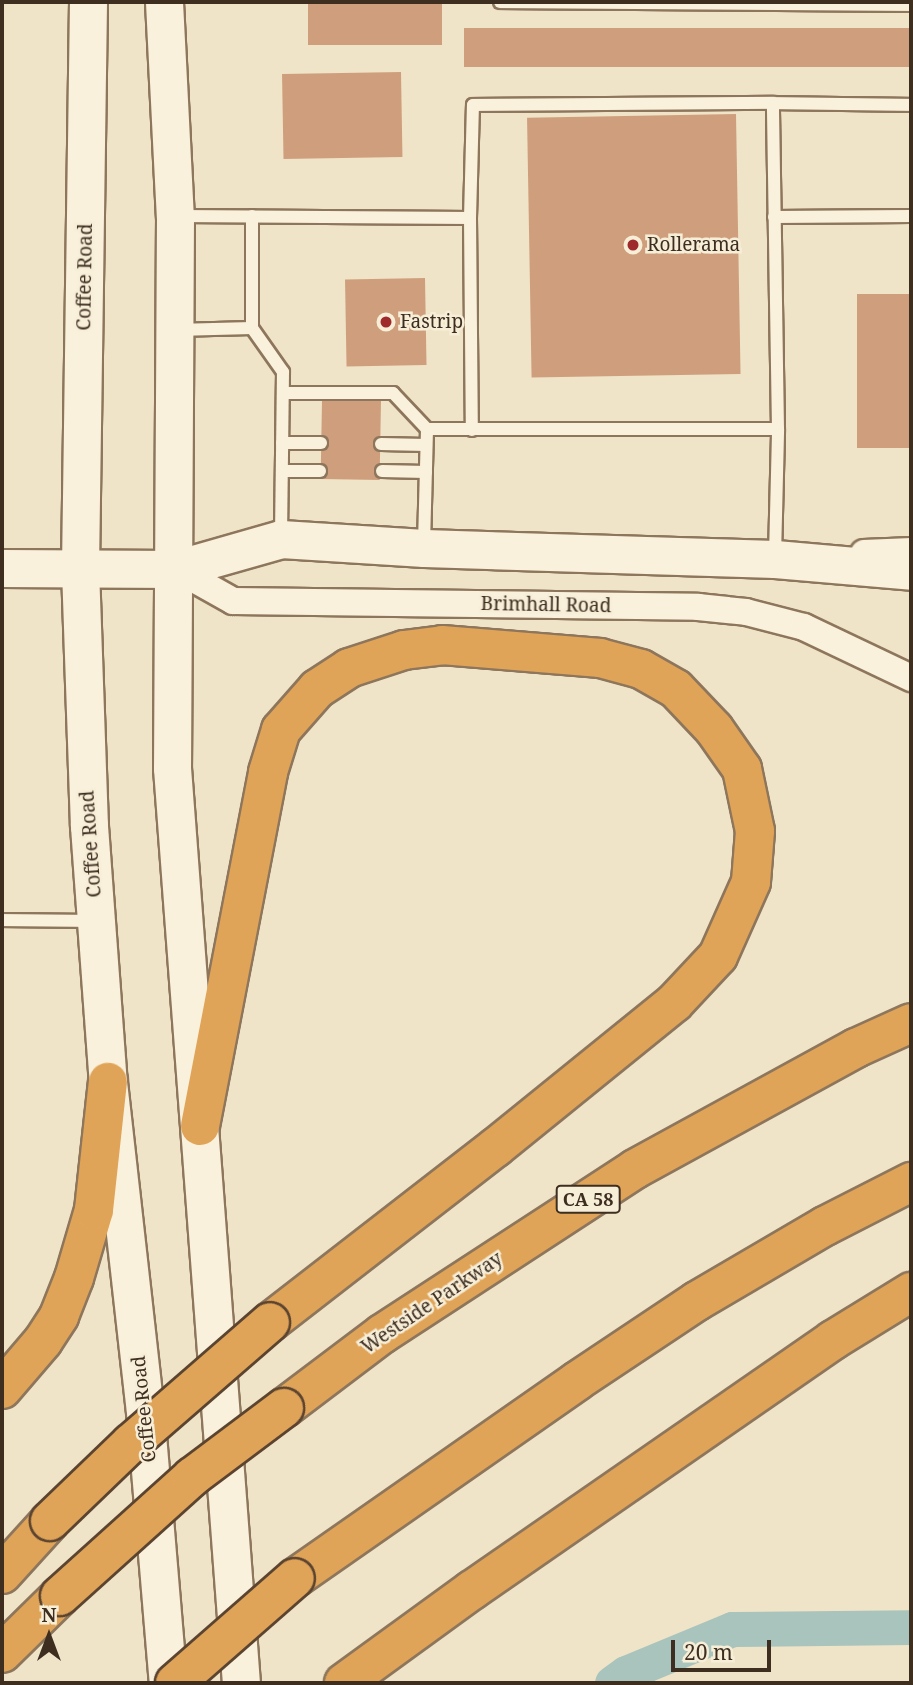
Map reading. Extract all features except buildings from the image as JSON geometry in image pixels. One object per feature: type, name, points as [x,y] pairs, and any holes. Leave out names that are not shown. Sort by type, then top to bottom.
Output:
[{"type":"highway","points":[[2,1574],[50,1521],[131,1443],[270,1322],[496,1147],[674,1003],[718,956],[751,882],[755,831],[742,769],[714,729],[676,689],[641,669],[600,658],[442,645],[404,650],[349,668],[317,689],[281,730],[268,772],[200,1126]]},
{"type":"highway","name":"Westside Parkway","points":[[2,1653],[60,1596],[192,1477],[382,1334],[635,1169],[856,1048],[911,1023]]},
{"type":"highway","points":[[2,1389],[43,1341],[59,1316],[74,1278],[94,1210],[108,1082]]},
{"type":"highway","points":[[175,1683],[295,1578],[577,1381],[697,1301],[825,1226],[911,1182]]},
{"type":"highway","points":[[344,1683],[472,1590],[833,1340],[911,1292]]},
{"type":"main road","name":"Coffee Road","points":[[88,2],[80,569],[89,826],[108,1082],[145,1411],[168,1683]]},
{"type":"main road","points":[[164,2],[175,217],[176,569],[172,768],[241,1683]]},
{"type":"main road","name":"Brimhall Road","points":[[2,568],[176,569],[281,539],[424,548],[775,559],[911,571]]},
{"type":"street","name":"Brimhall Road","points":[[775,559],[911,551]]},
{"type":"street","name":"Brimhall Road","points":[[176,569],[233,601],[698,607],[746,611],[804,628],[911,678]]},
{"type":"lane","points":[[500,2],[911,5]]},
{"type":"lane","points":[[773,103],[778,429],[775,559]]},
{"type":"lane","points":[[472,430],[470,218],[473,105],[911,105]]},
{"type":"lane","points":[[252,216],[252,328],[283,372],[281,539]]},
{"type":"lane","points":[[774,217],[911,216]]},
{"type":"lane","points":[[175,217],[470,218]]},
{"type":"lane","points":[[175,330],[252,328]]},
{"type":"lane","points":[[283,393],[393,393],[426,429],[424,548]]},
{"type":"lane","points":[[426,429],[778,429]]},
{"type":"lane","points":[[282,443],[321,443]]},
{"type":"lane","points":[[382,444],[426,445]]},
{"type":"lane","points":[[282,471],[320,471]]},
{"type":"lane","points":[[382,471],[426,472]]},
{"type":"lane","points":[[2,920],[96,921]]},
{"type":"waterway","points":[[612,1683],[626,1673],[732,1629],[911,1627]]},
{"type":"place","name":"Rollerama","points":[[633,245]]},
{"type":"place","name":"Fastrip","points":[[386,322]]}]
